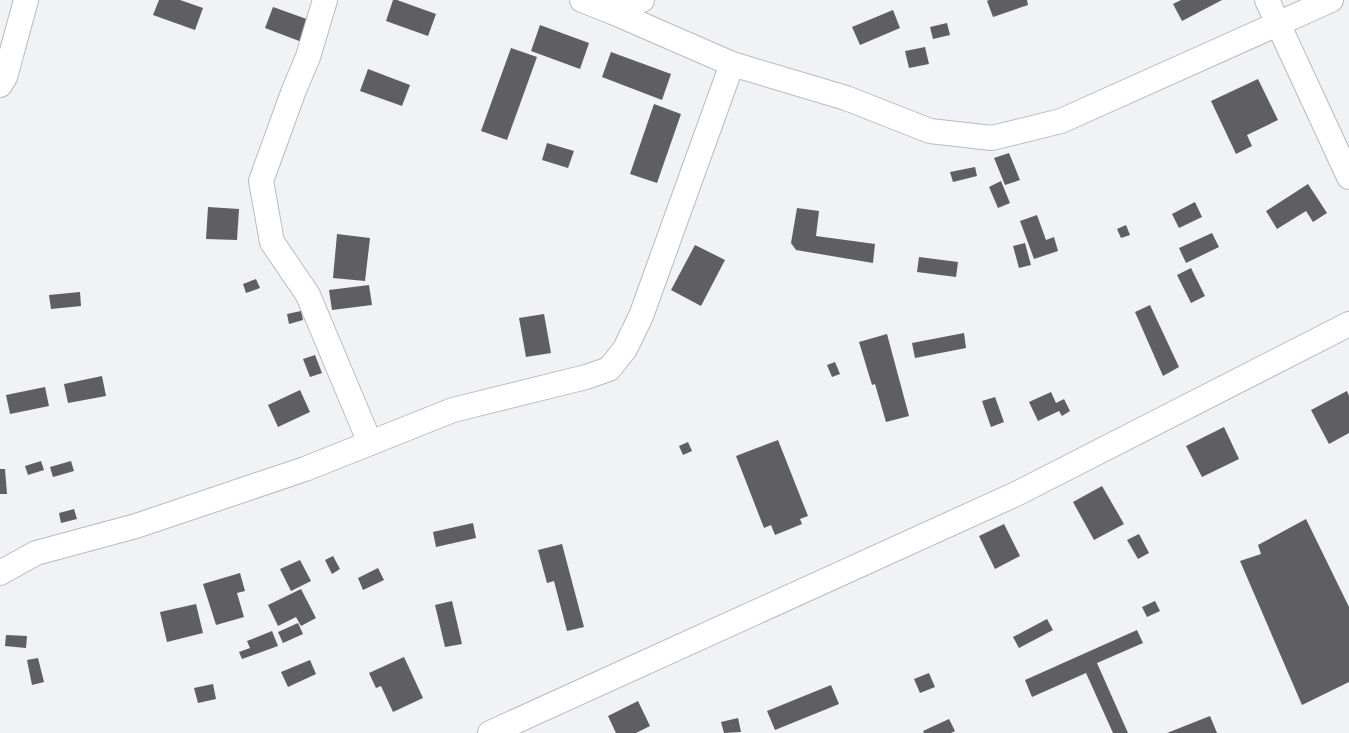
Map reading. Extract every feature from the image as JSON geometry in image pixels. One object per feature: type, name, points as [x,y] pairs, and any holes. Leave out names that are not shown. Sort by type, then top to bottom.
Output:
[{"type":"street","points":[[0,85],[5,77],[26,0]]},
{"type":"street","points":[[325,0],[308,57],[261,181],[272,242],[308,295],[370,443]]},
{"type":"street","points":[[582,0],[732,64],[846,98],[930,131],[992,138],[1061,121],[1331,0]]},
{"type":"street","points":[[615,13],[642,0]]},
{"type":"street","points":[[1267,0],[1349,177]]},
{"type":"street","points":[[0,573],[36,553],[136,526],[305,469],[453,410],[586,377],[609,369],[625,349],[641,316],[732,64]]},
{"type":"street","points":[[490,733],[1016,494],[1349,324]]},
{"type":"building","points":[[159,0],[180,0],[203,8],[195,30],[153,15]]},
{"type":"building","points":[[393,0],[436,14],[428,36],[386,21]]},
{"type":"building","points":[[1027,0],[1028,5],[993,17],[987,1]]},
{"type":"building","points":[[1181,0],[1222,0],[1182,21],[1173,4]]},
{"type":"building","points":[[273,7],[315,22],[307,44],[265,28]]},
{"type":"building","points":[[893,10],[900,28],[860,45],[852,27]]},
{"type":"building","points":[[947,23],[950,35],[933,39],[930,27]]},
{"type":"building","points":[[540,25],[589,43],[580,69],[531,51]]},
{"type":"building","points":[[925,47],[929,64],[909,68],[905,51]]},
{"type":"building","points":[[511,48],[537,57],[507,140],[481,131]]},
{"type":"building","points":[[611,52],[671,74],[662,100],[602,77]]},
{"type":"building","points":[[368,69],[410,85],[402,106],[360,91]]},
{"type":"building","points":[[1258,79],[1278,120],[1247,135],[1252,146],[1236,154],[1211,101]]},
{"type":"building","points":[[654,104],[681,114],[657,183],[630,174]]},
{"type":"building","points":[[547,143],[574,151],[568,168],[542,160]]},
{"type":"building","points":[[1009,153],[1020,180],[1005,185],[994,158]]},
{"type":"building","points":[[975,167],[977,176],[953,182],[950,172]]},
{"type":"building","points":[[1001,181],[1010,203],[998,208],[989,187]]},
{"type":"building","points":[[1308,184],[1327,213],[1313,222],[1306,211],[1277,229],[1266,211]]},
{"type":"building","points":[[1195,202],[1202,217],[1179,228],[1172,214]]},
{"type":"building","points":[[208,207],[239,209],[237,240],[206,239]]},
{"type":"building","points":[[797,208],[819,211],[816,236],[875,244],[873,263],[796,250],[791,243]]},
{"type":"building","points":[[1037,215],[1046,240],[1054,237],[1058,251],[1034,259],[1020,221]]},
{"type":"building","points":[[1126,225],[1130,235],[1121,238],[1117,229]]},
{"type":"building","points":[[1212,233],[1219,247],[1186,263],[1179,248]]},
{"type":"building","points":[[337,234],[370,238],[365,281],[333,278]]},
{"type":"building","points":[[1025,243],[1031,265],[1019,268],[1013,246]]},
{"type":"building","points":[[695,245],[725,260],[701,306],[671,290]]},
{"type":"building","points":[[919,257],[958,262],[956,277],[917,272]]},
{"type":"building","points":[[1191,268],[1205,296],[1191,303],[1177,275]]},
{"type":"building","points":[[256,279],[260,288],[246,293],[243,284]]},
{"type":"building","points":[[369,285],[372,305],[332,310],[329,290]]},
{"type":"building","points":[[80,292],[81,306],[51,309],[49,295]]},
{"type":"building","points":[[1150,305],[1179,367],[1163,376],[1135,312]]},
{"type":"building","points":[[301,311],[303,320],[289,324],[287,314]]},
{"type":"building","points":[[544,314],[551,353],[526,357],[519,318]]},
{"type":"building","points":[[964,333],[966,348],[915,358],[912,343]]},
{"type":"building","points":[[887,334],[909,416],[886,422],[875,384],[872,385],[859,342]]},
{"type":"building","points":[[315,355],[322,373],[310,377],[303,359]]},
{"type":"building","points":[[835,362],[840,374],[832,377],[827,365]]},
{"type":"building","points":[[102,376],[106,396],[68,403],[64,384]]},
{"type":"building","points":[[45,387],[49,406],[10,414],[6,395]]},
{"type":"building","points":[[300,390],[310,412],[278,427],[268,405]]},
{"type":"building","points":[[1347,391],[1349,396],[1349,433],[1329,444],[1311,410]]},
{"type":"building","points":[[1051,392],[1056,403],[1064,399],[1070,411],[1062,416],[1059,411],[1038,421],[1029,402]]},
{"type":"building","points":[[995,397],[1004,422],[991,427],[982,401]]},
{"type":"building","points":[[1224,427],[1239,459],[1202,477],[1186,446]]},
{"type":"building","points":[[778,440],[808,516],[800,519],[802,524],[775,535],[771,525],[764,528],[736,456]]},
{"type":"building","points":[[688,442],[692,451],[683,455],[679,446]]},
{"type":"building","points":[[41,461],[44,470],[28,475],[25,466]]},
{"type":"building","points":[[71,461],[74,471],[53,477],[50,467]]},
{"type":"building","points":[[0,469],[5,469],[7,494],[0,494]]},
{"type":"building","points":[[1102,486],[1124,524],[1094,540],[1073,502]]},
{"type":"building","points":[[74,509],[77,519],[61,523],[59,513]]},
{"type":"building","points":[[1306,519],[1349,607],[1349,682],[1302,705],[1240,561],[1261,554],[1258,545]]},
{"type":"building","points":[[473,523],[476,538],[436,547],[433,532]]},
{"type":"building","points":[[1004,524],[1020,556],[995,569],[979,536]]},
{"type":"building","points":[[1139,534],[1149,553],[1138,559],[1127,540]]},
{"type":"building","points":[[562,544],[584,627],[567,631],[554,581],[547,583],[538,550]]},
{"type":"building","points":[[333,556],[340,569],[332,574],[325,560]]},
{"type":"building","points":[[300,560],[311,581],[291,591],[280,569]]},
{"type":"building","points":[[378,568],[384,580],[363,590],[358,578]]},
{"type":"building","points":[[240,573],[245,591],[237,593],[244,617],[216,625],[203,584]]},
{"type":"building","points":[[301,589],[316,618],[301,626],[296,617],[278,626],[268,605]]},
{"type":"building","points":[[452,601],[462,644],[445,647],[435,605]]},
{"type":"building","points":[[1155,601],[1160,611],[1147,617],[1142,607]]},
{"type":"building","points":[[196,604],[203,633],[167,642],[160,612]]},
{"type":"building","points":[[1047,619],[1053,630],[1019,648],[1013,637]]},
{"type":"building","points":[[298,623],[303,634],[283,643],[278,632]]},
{"type":"building","points":[[1137,630],[1143,643],[1097,663],[1128,733],[1113,733],[1086,673],[1032,697],[1025,680]]},
{"type":"building","points":[[272,631],[278,646],[242,659],[239,652],[250,648],[247,641]]},
{"type":"building","points":[[6,635],[27,636],[26,648],[5,646]]},
{"type":"building","points":[[404,657],[423,698],[393,712],[381,686],[376,688],[369,673]]},
{"type":"building","points":[[38,658],[44,682],[32,685],[27,660]]},
{"type":"building","points":[[310,660],[316,674],[288,687],[281,672]]},
{"type":"building","points":[[929,673],[935,687],[920,693],[914,679]]},
{"type":"building","points":[[213,684],[216,699],[198,703],[194,688]]},
{"type":"building","points":[[831,685],[839,704],[775,730],[767,711]]},
{"type":"building","points":[[638,701],[650,726],[636,733],[616,733],[608,716]]},
{"type":"building","points":[[1210,716],[1217,733],[1167,733]]},
{"type":"building","points":[[738,718],[741,732],[724,733],[721,722]]},
{"type":"building","points":[[949,719],[955,731],[951,733],[924,733],[923,731]]}]
